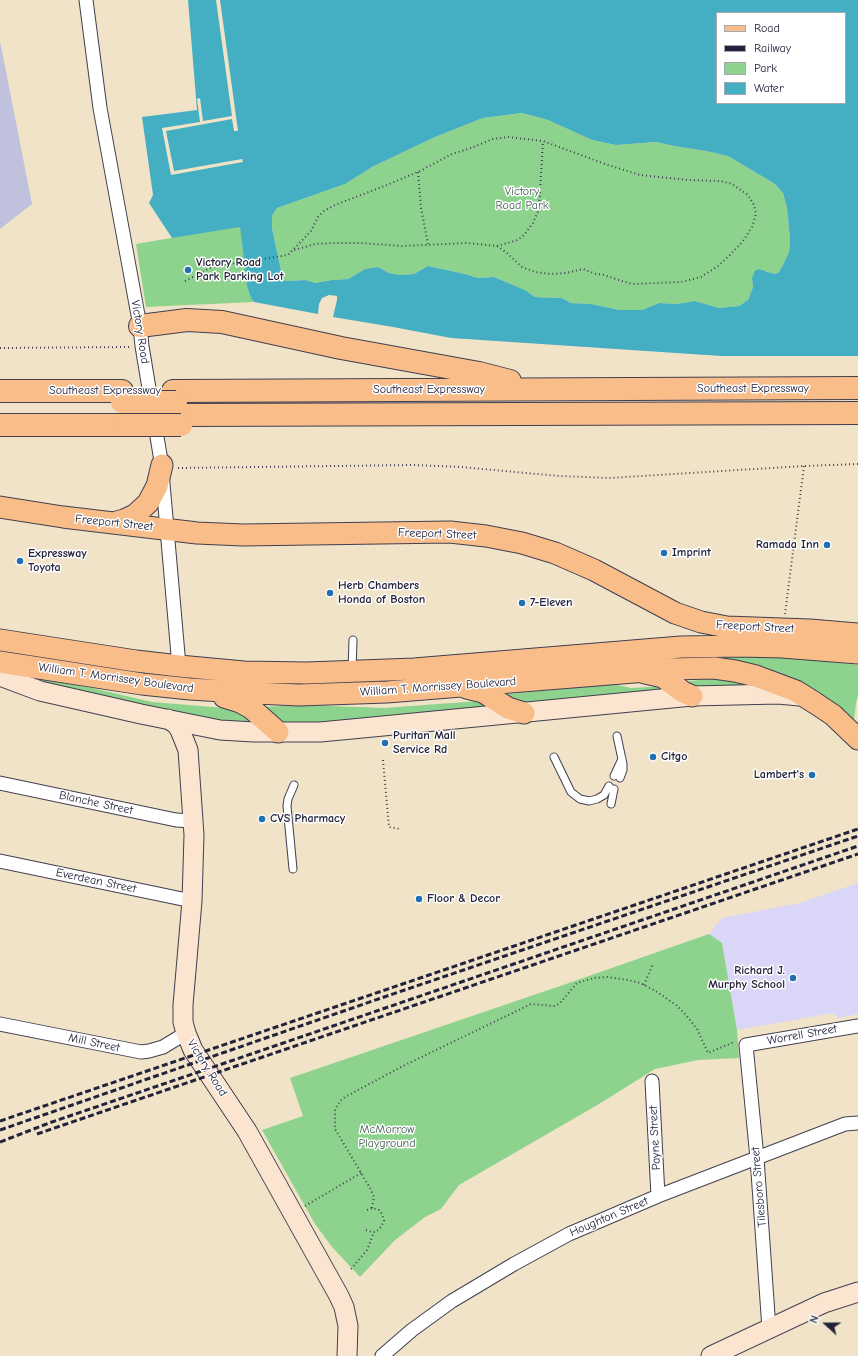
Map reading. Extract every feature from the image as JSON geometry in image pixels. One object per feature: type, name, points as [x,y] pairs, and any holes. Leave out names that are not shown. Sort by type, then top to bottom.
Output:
[{"type":"highway","points":[[140,326],[187,320],[222,322],[363,352],[479,373],[541,389]]},
{"type":"highway","name":"Southeast Expressway","points":[[0,391],[123,408],[178,408],[541,389],[858,388]]},
{"type":"highway","points":[[178,408],[858,400]]},
{"type":"highway","points":[[0,402],[123,408]]},
{"type":"highway","points":[[0,415],[123,408]]},
{"type":"highway","name":"Southeast Expressway","points":[[0,425],[123,408],[858,423]]},
{"type":"highway","points":[[178,408],[858,413]]},
{"type":"main road","points":[[113,523],[135,515],[148,503],[167,467]]},
{"type":"main road","name":"Freeport Street","points":[[0,507],[62,517],[190,533],[243,535],[450,532],[504,539],[550,552],[576,562],[669,610],[701,622],[794,635],[858,634]]},
{"type":"main road","points":[[681,647],[688,618]]},
{"type":"main road","name":"William T. Morrissey Boulevard","points":[[0,640],[128,660],[179,666],[257,672],[307,673],[422,668],[681,647],[741,646],[794,635],[858,653]]},
{"type":"main road","name":"William T. Morrissey Boulevard","points":[[0,662],[142,684],[255,694],[387,692],[627,672],[692,668],[724,670],[749,674],[796,692],[833,715],[858,739]]},
{"type":"main road","points":[[627,672],[652,674],[663,677],[683,692],[692,696]]},
{"type":"main road","points":[[0,676],[45,692],[140,714],[220,730],[278,732],[337,731],[692,696],[782,694],[808,699]]},
{"type":"main road","points":[[452,687],[466,688],[483,692],[508,708],[524,713]]},
{"type":"main road","points":[[190,689],[223,696],[240,702],[256,712],[278,732]]},
{"type":"main road","name":"Victory Road","points":[[168,719],[176,724],[180,730],[188,750],[193,821],[194,854],[192,901],[183,1005],[183,1022],[186,1034],[193,1050],[247,1131],[339,1296],[344,1307],[348,1326],[347,1356]]},
{"type":"main road","points":[[188,750],[194,741],[199,737],[220,730]]},
{"type":"main road","points":[[711,1356],[831,1300],[858,1292]]},
{"type":"street","name":"Victory Road","points":[[86,0],[100,108],[140,326],[142,346],[167,467],[167,529],[179,666]]},
{"type":"street","name":"Blanche Street","points":[[0,783],[176,820],[193,821]]},
{"type":"street","name":"Everdean Street","points":[[0,861],[192,901]]},
{"type":"street","name":"Mill Street","points":[[0,1024],[141,1052],[163,1047],[186,1034]]},
{"type":"street","name":"Worrell Street","points":[[741,1043],[858,1026]]},
{"type":"street","name":"Tilesboro Street","points":[[741,1043],[757,1158],[769,1328]]},
{"type":"street","name":"Payne Street","points":[[652,1081],[658,1196]]},
{"type":"street","name":"Houghton Street","points":[[382,1356],[412,1330],[437,1312],[508,1267],[568,1234],[658,1196],[845,1124],[858,1123]]},
{"type":"lane","points":[[352,672],[353,640]]},
{"type":"lane","points":[[617,736],[623,770],[617,777]]},
{"type":"lane","points":[[554,757],[571,792],[580,799],[589,801],[604,795],[612,787],[611,804]]},
{"type":"lane","points":[[293,870],[288,799],[294,785]]},
{"type":"path","points":[[292,252],[311,231],[318,217],[324,211],[335,205],[418,172],[452,154],[493,139],[508,137],[543,141],[640,175],[688,180],[721,181],[732,184],[748,195],[754,205],[756,214],[752,227],[743,242],[718,266],[701,277],[681,282],[632,284],[583,269],[566,273],[551,274],[535,272],[522,267],[507,253],[496,246]]},
{"type":"path","points":[[185,281],[212,267],[288,255],[292,252],[315,244],[361,243],[402,246],[468,243],[496,246],[518,240],[525,234],[533,223],[539,209],[543,141]]},
{"type":"path","points":[[418,172],[421,208],[428,244]]},
{"type":"path","points":[[0,348],[130,347]]},
{"type":"path","points":[[167,467],[414,465],[461,467],[559,476],[609,478],[858,464]]},
{"type":"path","points":[[794,635],[804,466]]},
{"type":"path","points":[[383,760],[389,827],[400,829]]},
{"type":"path","points":[[644,985],[653,964]]},
{"type":"path","points":[[372,1208],[374,1197],[372,1191],[335,1129],[336,1108],[340,1102],[345,1097],[401,1067],[467,1036],[478,1028],[532,1004],[551,1006],[556,1005],[574,986],[580,982],[594,978],[607,977],[628,980],[644,985],[666,996],[683,1011],[697,1029],[708,1053],[741,1043]]},
{"type":"path","points":[[302,1207],[361,1173]]},
{"type":"path","points":[[351,1269],[367,1250],[374,1232],[381,1227],[384,1218],[379,1210],[372,1208],[367,1210]]},
{"type":"path","points":[[366,1230],[374,1232]]},
{"type":"shaded area","points":[[0,41],[32,204],[0,229]]},
{"type":"shaded area","name":"Richard J. Murphy School","points":[[858,883],[858,1014],[839,1018],[833,1013],[737,1030],[722,943],[709,934],[722,918],[800,903]]},
{"type":"green space","name":"Victory Road Park","points":[[522,113],[548,120],[592,140],[616,145],[656,142],[728,156],[775,184],[783,193],[787,208],[790,239],[789,252],[779,272],[775,274],[766,271],[752,278],[753,287],[748,300],[739,306],[719,308],[695,301],[677,304],[659,303],[642,310],[620,310],[591,304],[571,303],[562,298],[535,297],[525,290],[494,277],[478,278],[428,266],[414,274],[400,275],[389,273],[378,267],[365,269],[348,279],[316,283],[305,280],[283,280],[272,228],[272,216],[277,208],[345,184],[372,167],[435,137],[483,118]]},
{"type":"green space","points":[[240,226],[247,286],[254,302],[146,307],[136,244]]},
{"type":"green space","points":[[741,655],[800,658],[858,665],[858,696],[854,721],[807,685],[767,668],[713,656]]},
{"type":"green space","points":[[17,675],[92,688],[152,702],[237,709],[258,723],[223,723],[93,695]]},
{"type":"green space","points":[[720,679],[757,687],[682,688],[681,684],[690,681]]},
{"type":"green space","points":[[613,684],[631,688],[666,686],[670,691],[516,706],[507,697],[509,694]]},
{"type":"green space","points":[[479,701],[489,707],[322,723],[278,723],[258,707],[305,705],[384,708]]},
{"type":"green space","name":"McMorrow Playground","points":[[709,934],[722,943],[737,1030],[739,1058],[698,1060],[655,1069],[599,1104],[459,1185],[441,1209],[425,1217],[395,1240],[360,1277],[332,1247],[315,1224],[262,1130],[303,1116],[290,1078]]},
{"type":"water","points":[[188,0],[858,0],[858,356],[721,356],[451,338],[333,317],[337,296],[329,295],[322,298],[319,304],[318,314],[254,302],[247,286],[240,227],[172,238],[149,203],[153,195],[142,117],[197,110]],"holes":[[[522,113],[548,120],[592,140],[616,145],[656,142],[728,156],[775,184],[783,193],[787,208],[790,239],[789,252],[779,272],[775,274],[758,269],[755,271],[752,278],[753,287],[748,300],[739,306],[719,308],[695,301],[677,304],[659,303],[642,310],[620,310],[591,304],[571,303],[562,298],[535,297],[525,290],[494,277],[478,278],[428,266],[414,274],[400,275],[389,273],[378,267],[365,269],[348,279],[316,283],[305,280],[283,280],[272,228],[272,216],[277,208],[345,184],[372,167],[435,137],[483,118]]]},
{"type":"pier","points":[[216,0],[220,0],[238,131],[234,131],[232,119],[166,131],[174,171],[242,159],[243,162],[171,175],[162,128],[200,122],[197,99],[200,98],[203,121],[232,116]]},
{"type":"railway","points":[[0,1121],[858,829]]},
{"type":"railway","points":[[0,1130],[387,996],[858,836]]},
{"type":"railway","points":[[0,1142],[49,1123],[858,846]]},
{"type":"railway","points":[[37,1134],[858,854]]},
{"type":"place","name":"Victory Road Park Parking Lot","points":[[188,270]]},
{"type":"place","name":"Ramada Inn","points":[[827,545]]},
{"type":"place","name":"Imprint","points":[[664,553]]},
{"type":"place","name":"Expressway Toyota","points":[[20,561]]},
{"type":"place","name":"Herb Chambers Honda of Boston","points":[[330,593]]},
{"type":"place","name":"7-Eleven","points":[[522,603]]},
{"type":"place","name":"Puritan Mall Service Rd","points":[[385,743]]},
{"type":"place","name":"Citgo","points":[[653,757]]},
{"type":"place","name":"Lambert's","points":[[812,775]]},
{"type":"place","name":"CVS Pharmacy","points":[[262,819]]},
{"type":"place","name":"Floor & Decor","points":[[419,899]]},
{"type":"place","name":"Richard J. Murphy School","points":[[793,978]]}]
